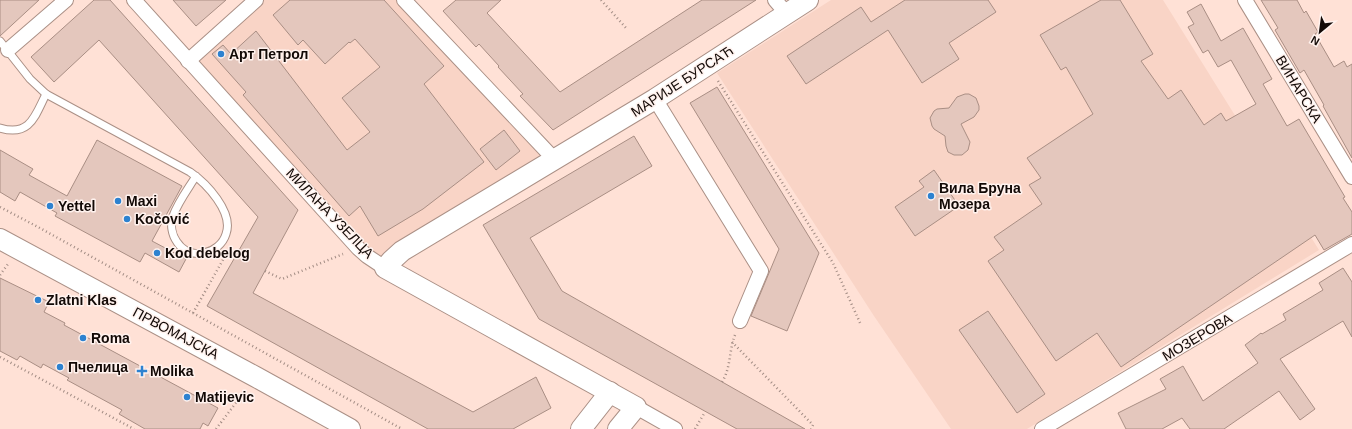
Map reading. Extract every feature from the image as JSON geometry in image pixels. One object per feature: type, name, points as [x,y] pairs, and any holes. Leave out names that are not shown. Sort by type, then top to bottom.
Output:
[{"type":"street","points":[[4,45],[66,0]]},
{"type":"street","name":"МИЛАНА УЗЕЛЦА","points":[[134,0],[358,248],[367,256],[385,268],[675,429]]},
{"type":"street","points":[[188,61],[256,0]]},
{"type":"street","points":[[404,0],[542,144],[555,160]]},
{"type":"street","name":"МАРИЈЕ БУРСАЋ","points":[[385,268],[390,261],[402,251],[555,160],[708,65],[781,7],[808,0]]},
{"type":"street","name":"ВИНАРСКА","points":[[1245,0],[1352,177]]},
{"type":"street","points":[[655,99],[761,270],[740,321]]},
{"type":"street","name":"ПРВОМАЈСКА","points":[[0,239],[350,429]]},
{"type":"street","name":"МОЗЕРОВА","points":[[1042,429],[1352,244]]},
{"type":"street","points":[[581,429],[610,392]]},
{"type":"street","points":[[618,429],[636,407]]},
{"type":"lane","points":[[4,45],[30,79],[46,94],[196,176],[214,195],[225,214],[228,223],[227,233],[223,242],[215,249],[206,253],[196,254],[187,251],[179,245],[174,236],[172,227],[173,217],[196,176]]},
{"type":"lane","points":[[0,128],[16,130],[25,128],[35,116],[46,94]]},
{"type":"path","points":[[601,0],[627,28]]},
{"type":"path","points":[[708,65],[833,263],[861,325]]},
{"type":"path","points":[[0,207],[402,429]]},
{"type":"path","points":[[265,270],[282,279],[358,248]]},
{"type":"path","points":[[193,313],[229,250],[237,254]]},
{"type":"path","points":[[722,382],[727,375],[732,342],[740,321]]},
{"type":"path","points":[[732,342],[813,425],[811,429]]},
{"type":"path","points":[[0,356],[134,429]]},
{"type":"path","points":[[216,429],[256,377]]},
{"type":"path","points":[[695,429],[705,412]]},
{"type":"shaded area","points":[[256,0],[404,0],[555,160],[385,268],[188,61]]},
{"type":"shaded area","points":[[831,0],[1163,0],[1319,250],[1027,429],[951,429],[874,316],[717,73]]},
{"type":"building","points":[[0,0],[39,0],[0,36]]},
{"type":"building","points":[[94,0],[110,0],[298,210],[253,293],[473,412],[536,377],[551,408],[513,429],[428,429],[207,306],[258,217],[99,40],[54,82],[31,57]]},
{"type":"building","points":[[173,0],[226,0],[196,26]]},
{"type":"building","points":[[290,0],[384,0],[444,66],[424,84],[484,162],[423,209],[378,236],[360,206],[349,216],[243,95],[246,92],[212,54],[223,45],[231,54],[256,31],[347,150],[370,132],[342,98],[380,67],[355,39],[350,43],[349,42],[325,64],[303,40],[298,45],[273,15]]},
{"type":"building","points":[[456,0],[501,0],[487,13],[560,92],[702,0],[756,0],[553,130],[520,96],[523,94],[479,44],[476,47],[443,11]]},
{"type":"building","points":[[905,0],[988,0],[996,12],[949,43],[959,59],[922,83],[888,30],[806,84],[787,56],[861,7],[871,22]]},
{"type":"building","points":[[1101,0],[1120,0],[1153,54],[1141,61],[1168,99],[1181,90],[1204,125],[1221,113],[1226,121],[1256,104],[1231,60],[1218,67],[1208,50],[1203,53],[1188,27],[1194,24],[1187,12],[1201,4],[1221,41],[1243,28],[1272,79],[1263,84],[1287,126],[1299,119],[1345,197],[1343,198],[1352,212],[1352,234],[1324,250],[1315,235],[1121,367],[1097,333],[1056,361],[988,261],[1004,250],[994,237],[1042,204],[1029,185],[1041,178],[1027,158],[1093,114],[1066,67],[1061,70],[1040,35]]},
{"type":"building","points":[[1261,0],[1297,0],[1304,13],[1306,11],[1318,32],[1315,34],[1334,67],[1344,61],[1347,67],[1352,64],[1352,158],[1304,70],[1300,73],[1275,30],[1278,28]]},
{"type":"building","points":[[717,87],[819,253],[787,331],[751,316],[779,249],[690,103]]},
{"type":"building","points":[[969,94],[976,98],[979,110],[974,117],[961,124],[970,142],[968,150],[962,155],[954,155],[948,152],[945,136],[934,129],[930,118],[934,111],[937,109],[949,108],[957,97]]},
{"type":"building","points":[[504,130],[520,151],[496,170],[480,149]]},
{"type":"building","points":[[634,136],[652,166],[530,238],[562,291],[805,429],[737,429],[539,319],[483,225]]},
{"type":"building","name":"Maxi","points":[[97,140],[182,186],[152,241],[186,259],[179,272],[145,253],[140,262],[55,216],[57,213],[20,192],[15,201],[0,192],[0,150],[33,169],[29,175],[67,196]]},
{"type":"building","name":"Вила Бруна Мозера","points":[[934,170],[959,206],[915,236],[895,207],[924,187],[919,181]]},
{"type":"building","points":[[1343,268],[1352,282],[1352,337],[1343,321],[1280,359],[1315,409],[1300,420],[1279,391],[1224,429],[1190,429],[1182,418],[1162,429],[1126,429],[1118,413],[1166,389],[1160,379],[1183,366],[1203,401],[1258,363],[1245,345],[1261,333],[1262,334],[1286,320],[1283,314],[1323,290],[1319,283]]},
{"type":"building","points":[[0,278],[49,302],[44,312],[65,323],[64,325],[218,408],[208,426],[203,423],[200,429],[145,429],[119,414],[122,410],[67,380],[69,378],[43,364],[41,368],[20,356],[17,360],[0,351]]},
{"type":"building","points":[[988,311],[1045,394],[1017,413],[959,330]]},
{"type":"place","name":"Арт Петрол","points":[[221,54]]},
{"type":"place","name":"Вила Бруна Мозера","points":[[931,196]]},
{"type":"place","name":"Maxi","points":[[118,201]]},
{"type":"place","name":"Yettel","points":[[50,206]]},
{"type":"place","name":"Kočović","points":[[127,219]]},
{"type":"place","name":"Kod debelog","points":[[157,253]]},
{"type":"place","name":"Zlatni Klas","points":[[38,300]]},
{"type":"place","name":"Roma","points":[[83,338]]},
{"type":"place","name":"Пчелица","points":[[60,367]]},
{"type":"place","name":"Molika","points":[[142,371]]},
{"type":"place","name":"Matijevic","points":[[187,397]]}]
